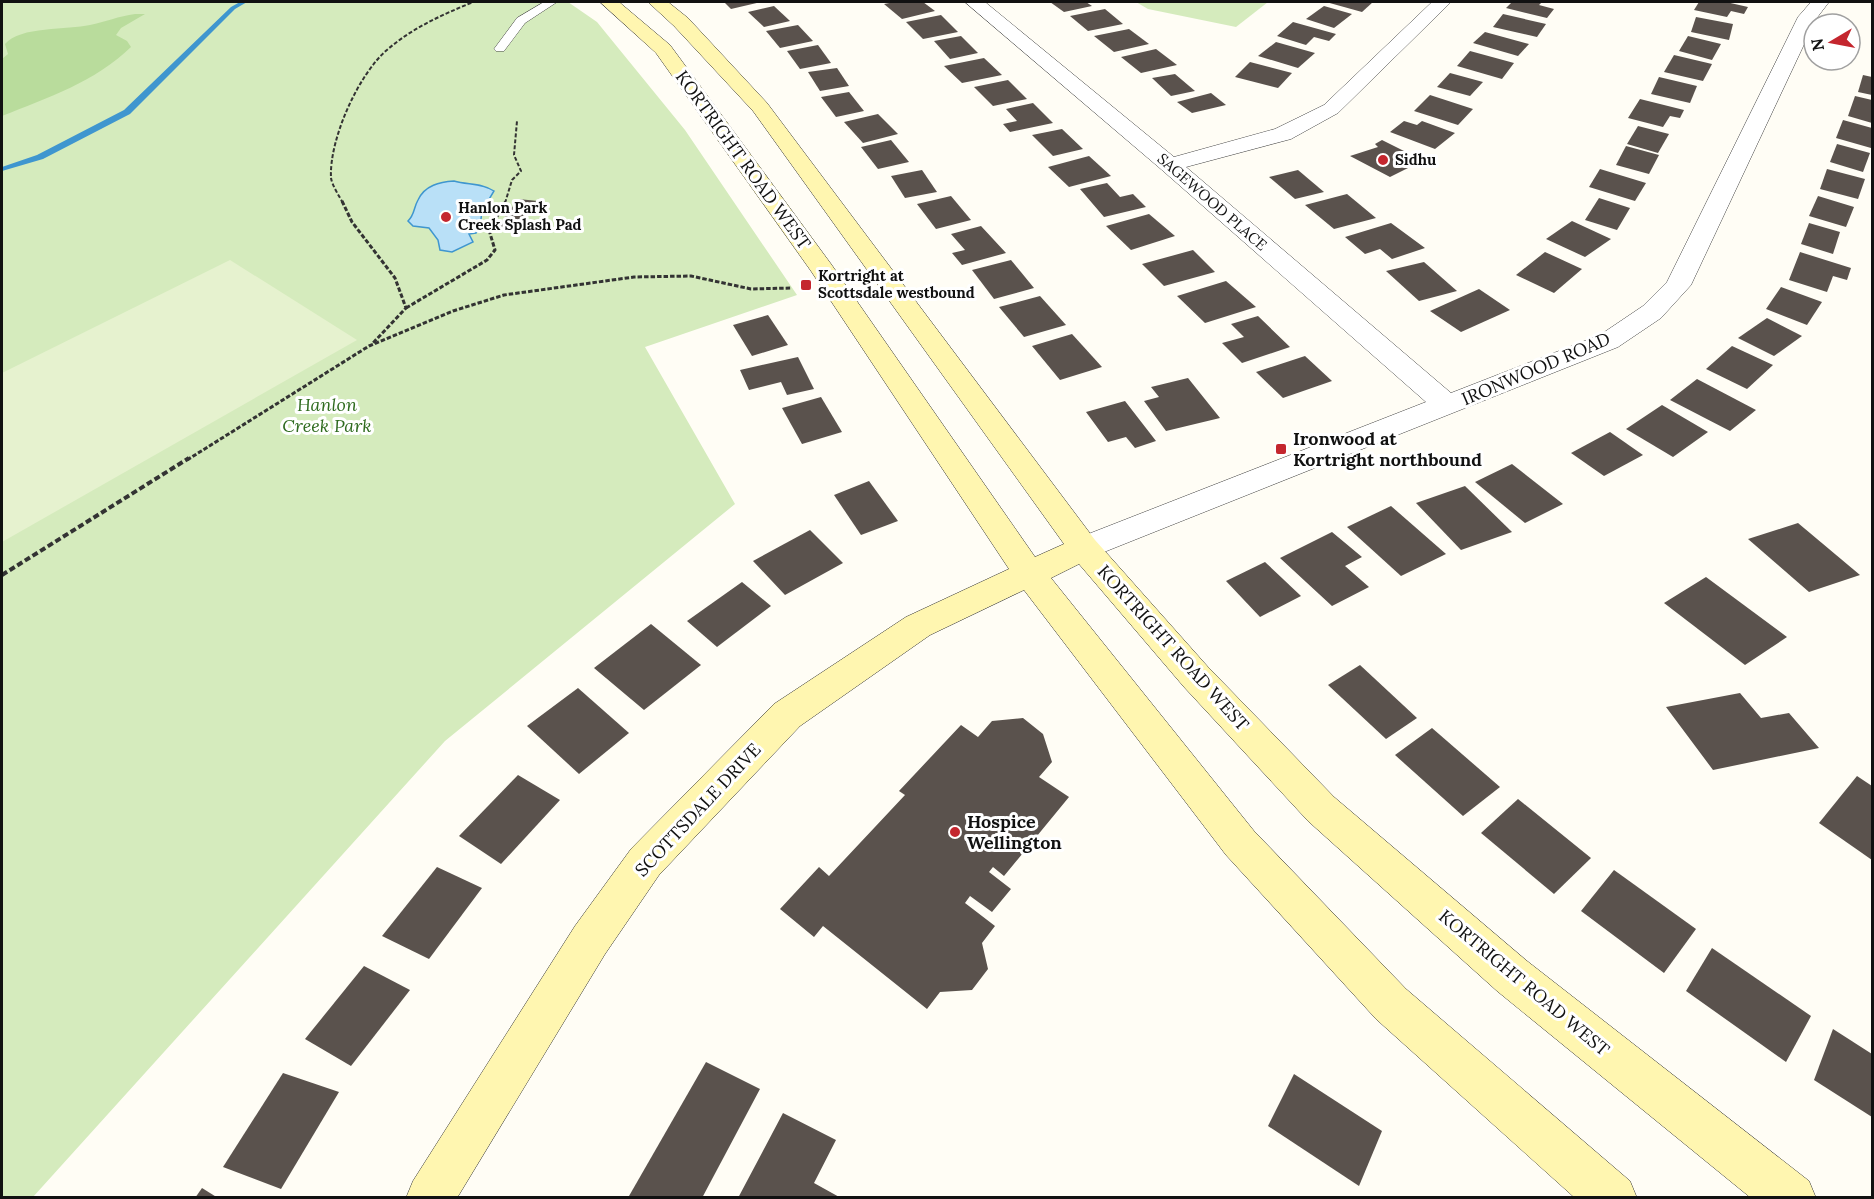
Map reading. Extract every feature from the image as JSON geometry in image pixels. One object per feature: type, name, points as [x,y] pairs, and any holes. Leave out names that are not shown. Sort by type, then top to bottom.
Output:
[{"type":"street","name":"KORTRIGHT ROAD WEST","points":[[609,2],[663,49],[822,269],[1030,575],[1248,852],[1391,1004],[1583,1174],[1613,1197]]},
{"type":"street","name":"KORTRIGHT ROAD WEST","points":[[657,2],[681,22],[760,107],[1084,549],[1196,677],[1321,809],[1512,976],[1764,1178],[1792,1197]]},
{"type":"street","name":"SAGEWOOD PLACE","points":[[974,2],[1170,165],[1448,406]]},
{"type":"street","points":[[1170,165],[1283,134],[1331,109],[1442,2]]},
{"type":"street","name":"IRONWOOD ROAD","points":[[1084,549],[1609,341],[1652,312],[1678,285],[1807,17],[1820,2]]},
{"type":"street","name":"SCOTTSDALE DRIVE","points":[[430,1197],[590,940],[645,862],[787,716],[918,626],[1084,549]]},
{"type":"lane","points":[[500,49],[518,21],[539,6],[552,2]]},
{"type":"path","points":[[406,308],[395,278],[352,222],[331,179],[339,130],[359,83],[386,50],[423,23],[473,2]]},
{"type":"path","points":[[369,346],[406,308],[487,260],[495,250],[489,230],[509,197],[512,180],[521,171],[514,155],[517,121]]},
{"type":"path","points":[[2,575],[369,346],[453,311],[515,293],[634,277],[691,276],[751,289],[791,288]]},
{"type":"green space","name":"Hanlon Creek Park","points":[[2,2],[568,2],[597,22],[685,130],[797,295],[645,347],[735,504],[445,741],[33,1197],[2,1197]]},
{"type":"green space","points":[[1136,2],[1268,2],[1236,27],[1148,9]]},
{"type":"green space","points":[[135,14],[145,14],[121,28],[116,35],[127,41],[131,47],[117,59],[70,88],[2,116],[2,59],[8,54],[5,44],[12,38],[33,31],[81,27]]},
{"type":"green space","points":[[230,260],[357,340],[2,542],[2,373]]},
{"type":"water","name":"Hanlon Park Creek Splash Pad","points":[[454,181],[480,185],[494,191],[482,211],[480,227],[476,233],[469,234],[473,242],[452,252],[440,250],[438,240],[429,228],[413,226],[408,221],[425,191],[438,183]]},
{"type":"building","points":[[724,2],[761,2],[731,9]]},
{"type":"building","points":[[923,2],[935,11],[902,19],[884,4]]},
{"type":"building","points":[[1050,2],[1086,2],[1092,6],[1064,12]]},
{"type":"building","points":[[1326,2],[1373,2],[1362,12]]},
{"type":"building","points":[[1512,2],[1542,2],[1539,5],[1554,9],[1547,18],[1506,8]]},
{"type":"building","points":[[1699,2],[1726,2],[1748,7],[1744,14],[1731,11],[1727,17],[1694,10]]},
{"type":"building","points":[[774,6],[790,21],[764,27],[748,12]]},
{"type":"building","points":[[1324,6],[1352,14],[1334,28],[1306,19]]},
{"type":"building","points":[[1105,9],[1123,24],[1088,31],[1070,16]]},
{"type":"building","points":[[1503,14],[1546,24],[1537,37],[1493,27]]},
{"type":"building","points":[[941,15],[958,32],[923,39],[906,22]]},
{"type":"building","points":[[1696,17],[1733,24],[1729,40],[1691,32]]},
{"type":"building","points":[[1293,22],[1336,34],[1329,41],[1314,37],[1306,45],[1277,36]]},
{"type":"building","points":[[798,25],[813,41],[780,48],[766,31]]},
{"type":"building","points":[[1129,29],[1149,44],[1114,52],[1094,36]]},
{"type":"building","points":[[1485,32],[1529,44],[1518,56],[1473,43]]},
{"type":"building","points":[[961,36],[978,53],[950,59],[934,41]]},
{"type":"building","points":[[1688,36],[1721,44],[1712,60],[1679,51]]},
{"type":"building","points":[[1276,42],[1315,53],[1298,68],[1258,56]]},
{"type":"building","points":[[818,45],[831,63],[800,69],[787,51]]},
{"type":"building","points":[[1156,49],[1177,65],[1141,73],[1121,57]]},
{"type":"building","points":[[1470,51],[1514,63],[1502,79],[1457,66]]},
{"type":"building","points":[[1674,55],[1712,64],[1703,81],[1664,72]]},
{"type":"building","points":[[984,58],[1002,75],[962,83],[944,66]]},
{"type":"building","points":[[1250,62],[1292,73],[1278,88],[1235,77]]},
{"type":"building","points":[[837,68],[849,86],[820,91],[808,72]]},
{"type":"building","points":[[1450,73],[1483,82],[1470,96],[1437,87]]},
{"type":"building","points":[[1175,74],[1195,91],[1171,96],[1152,78]]},
{"type":"building","points":[[1863,75],[1872,77],[1872,95],[1858,92]]},
{"type":"building","points":[[1659,77],[1697,86],[1690,103],[1651,94]]},
{"type":"building","points":[[1008,80],[1027,99],[993,106],[974,87]]},
{"type":"building","points":[[849,92],[864,111],[836,117],[821,97]]},
{"type":"building","points":[[1211,93],[1226,105],[1192,113],[1177,102]]},
{"type":"building","points":[[1430,95],[1473,109],[1458,125],[1414,111]]},
{"type":"building","points":[[1855,96],[1872,100],[1872,123],[1848,116]]},
{"type":"building","points":[[1640,99],[1684,110],[1680,118],[1670,116],[1663,127],[1628,118]]},
{"type":"building","points":[[1033,103],[1053,123],[1010,132],[1003,124],[1017,121],[1006,109]]},
{"type":"building","points":[[878,114],[898,134],[863,143],[844,122]]},
{"type":"building","points":[[1843,120],[1872,128],[1871,148],[1836,138]]},
{"type":"building","points":[[1404,121],[1417,125],[1422,121],[1455,133],[1435,149],[1390,132]]},
{"type":"building","points":[[1638,126],[1669,134],[1658,153],[1627,144]]},
{"type":"building","points":[[1062,129],[1083,149],[1053,156],[1032,135]]},
{"type":"building","points":[[891,140],[909,162],[878,169],[861,147]]},
{"type":"building","name":"Sidhu","points":[[1382,140],[1404,151],[1397,155],[1416,164],[1390,177],[1350,156],[1378,147],[1375,144]]},
{"type":"building","points":[[1837,144],[1870,153],[1863,172],[1830,162]]},
{"type":"building","points":[[1626,146],[1659,155],[1649,174],[1616,165]]},
{"type":"building","points":[[1089,156],[1111,176],[1069,187],[1048,167]]},
{"type":"building","points":[[1600,169],[1646,183],[1635,201],[1589,187]]},
{"type":"building","points":[[1827,169],[1865,179],[1858,199],[1820,189]]},
{"type":"building","points":[[922,170],[937,192],[905,198],[891,176]]},
{"type":"building","points":[[1298,170],[1324,192],[1295,199],[1269,177]]},
{"type":"building","points":[[1107,183],[1120,197],[1133,194],[1146,207],[1104,217],[1080,189]]},
{"type":"building","points":[[1347,194],[1376,218],[1334,229],[1305,205]]},
{"type":"building","points":[[951,196],[971,220],[936,229],[917,204]]},
{"type":"building","points":[[1818,196],[1854,207],[1846,227],[1809,216]]},
{"type":"building","points":[[1599,198],[1630,208],[1617,230],[1585,220]]},
{"type":"building","points":[[518,199],[538,201],[520,228],[498,227]]},
{"type":"building","points":[[1149,214],[1175,236],[1131,250],[1106,226]]},
{"type":"building","points":[[1572,221],[1611,239],[1585,257],[1546,239]]},
{"type":"building","points":[[1391,223],[1425,248],[1392,259],[1380,249],[1365,254],[1345,237]]},
{"type":"building","points":[[1809,223],[1840,232],[1833,254],[1801,244]]},
{"type":"building","points":[[981,226],[1006,253],[962,265],[952,253],[965,250],[951,234]]},
{"type":"building","points":[[1193,250],[1215,272],[1164,286],[1142,264]]},
{"type":"building","points":[[1545,252],[1582,269],[1554,293],[1516,275]]},
{"type":"building","points":[[1800,252],[1851,268],[1847,280],[1833,276],[1827,292],[1789,280]]},
{"type":"building","points":[[1011,260],[1034,288],[994,299],[972,270]]},
{"type":"building","points":[[1424,262],[1457,291],[1419,301],[1386,271]]},
{"type":"building","points":[[1226,281],[1256,307],[1205,323],[1177,296]]},
{"type":"building","points":[[1781,287],[1822,302],[1807,325],[1766,309]]},
{"type":"building","points":[[1479,289],[1510,310],[1461,332],[1430,311]]},
{"type":"building","points":[[1040,296],[1066,325],[1024,337],[999,307]]},
{"type":"building","points":[[768,315],[788,345],[752,356],[733,325]]},
{"type":"building","points":[[1258,316],[1290,347],[1242,363],[1222,343],[1244,337],[1231,324]]},
{"type":"building","points":[[1767,318],[1802,336],[1774,356],[1738,338]]},
{"type":"building","points":[[1072,334],[1102,367],[1060,380],[1032,346]]},
{"type":"building","points":[[1732,346],[1773,365],[1747,389],[1706,369]]},
{"type":"building","points":[[1305,356],[1332,381],[1283,398],[1256,372]]},
{"type":"building","points":[[798,357],[814,389],[787,395],[781,382],[749,390],[740,370]]},
{"type":"building","points":[[1188,378],[1220,418],[1166,431],[1144,401],[1159,397],[1151,387]]},
{"type":"building","points":[[1697,379],[1756,410],[1730,431],[1670,400]]},
{"type":"building","points":[[821,397],[842,432],[802,444],[782,408]]},
{"type":"building","points":[[1125,401],[1156,441],[1135,448],[1126,437],[1108,442],[1086,412]]},
{"type":"building","points":[[1662,405],[1708,432],[1673,457],[1626,429]]},
{"type":"building","points":[[1610,432],[1643,455],[1604,476],[1571,453]]},
{"type":"building","points":[[1512,464],[1563,504],[1525,523],[1475,482]]},
{"type":"building","points":[[869,481],[898,521],[861,535],[834,495]]},
{"type":"building","points":[[1465,486],[1512,532],[1461,550],[1416,503]]},
{"type":"building","points":[[1391,506],[1446,554],[1401,576],[1347,527]]},
{"type":"building","points":[[1798,523],[1860,575],[1809,592],[1748,539]]},
{"type":"building","points":[[810,530],[843,563],[785,595],[753,561]]},
{"type":"building","points":[[1332,532],[1362,557],[1345,566],[1369,587],[1332,606],[1280,558]]},
{"type":"building","points":[[1265,562],[1301,596],[1260,617],[1226,581]]},
{"type":"building","points":[[1706,577],[1787,637],[1745,665],[1664,603]]},
{"type":"building","points":[[742,582],[771,606],[717,647],[687,621]]},
{"type":"building","points":[[651,624],[701,665],[644,710],[594,668]]},
{"type":"building","points":[[1360,665],[1417,718],[1386,739],[1328,685]]},
{"type":"building","points":[[578,688],[629,733],[579,774],[527,726]]},
{"type":"building","points":[[1740,693],[1761,718],[1789,713],[1819,748],[1713,770],[1666,707]]},
{"type":"building","name":"Hospice Wellington","points":[[1023,718],[1043,734],[1052,762],[1039,777],[1069,797],[1004,876],[993,867],[989,872],[1011,889],[992,912],[970,896],[965,903],[995,926],[982,943],[988,969],[972,990],[940,992],[927,1009],[823,926],[814,937],[780,909],[819,867],[829,876],[905,795],[899,791],[961,725],[978,737],[992,721]]},
{"type":"building","points":[[1432,728],[1500,787],[1463,816],[1395,755]]},
{"type":"building","points":[[518,775],[560,800],[501,864],[459,836]]},
{"type":"building","points":[[1857,776],[1872,786],[1872,860],[1819,823]]},
{"type":"building","points":[[1518,799],[1591,858],[1554,894],[1481,833]]},
{"type":"building","points":[[437,867],[482,888],[429,959],[382,936]]},
{"type":"building","points":[[1614,870],[1696,929],[1664,973],[1581,911]]},
{"type":"building","points":[[1712,948],[1811,1016],[1786,1062],[1686,991]]},
{"type":"building","points":[[364,966],[410,990],[351,1066],[305,1039]]},
{"type":"building","points":[[1833,1029],[1872,1054],[1872,1117],[1814,1080]]},
{"type":"building","points":[[706,1062],[760,1089],[702,1198],[633,1198],[629,1196]]},
{"type":"building","points":[[283,1073],[339,1092],[281,1189],[223,1167]]},
{"type":"building","points":[[1294,1074],[1382,1131],[1359,1186],[1268,1126]]},
{"type":"building","points":[[783,1113],[836,1140],[814,1183],[841,1198],[738,1198]]},
{"type":"building","points":[[202,1188],[218,1198],[195,1198]]},
{"type":"waterway","points":[[2,169],[40,157],[127,112],[233,8],[244,2]]},
{"type":"place","name":"Sidhu","points":[[1383,160]]},
{"type":"place","name":"Hanlon Park Creek Splash Pad","points":[[446,217]]},
{"type":"place","name":"Kortright at Scottsdale westbound","points":[[806,285]]},
{"type":"place","name":"Ironwood at Kortright northbound","points":[[1281,449]]},
{"type":"place","name":"Hospice Wellington","points":[[955,832]]}]
